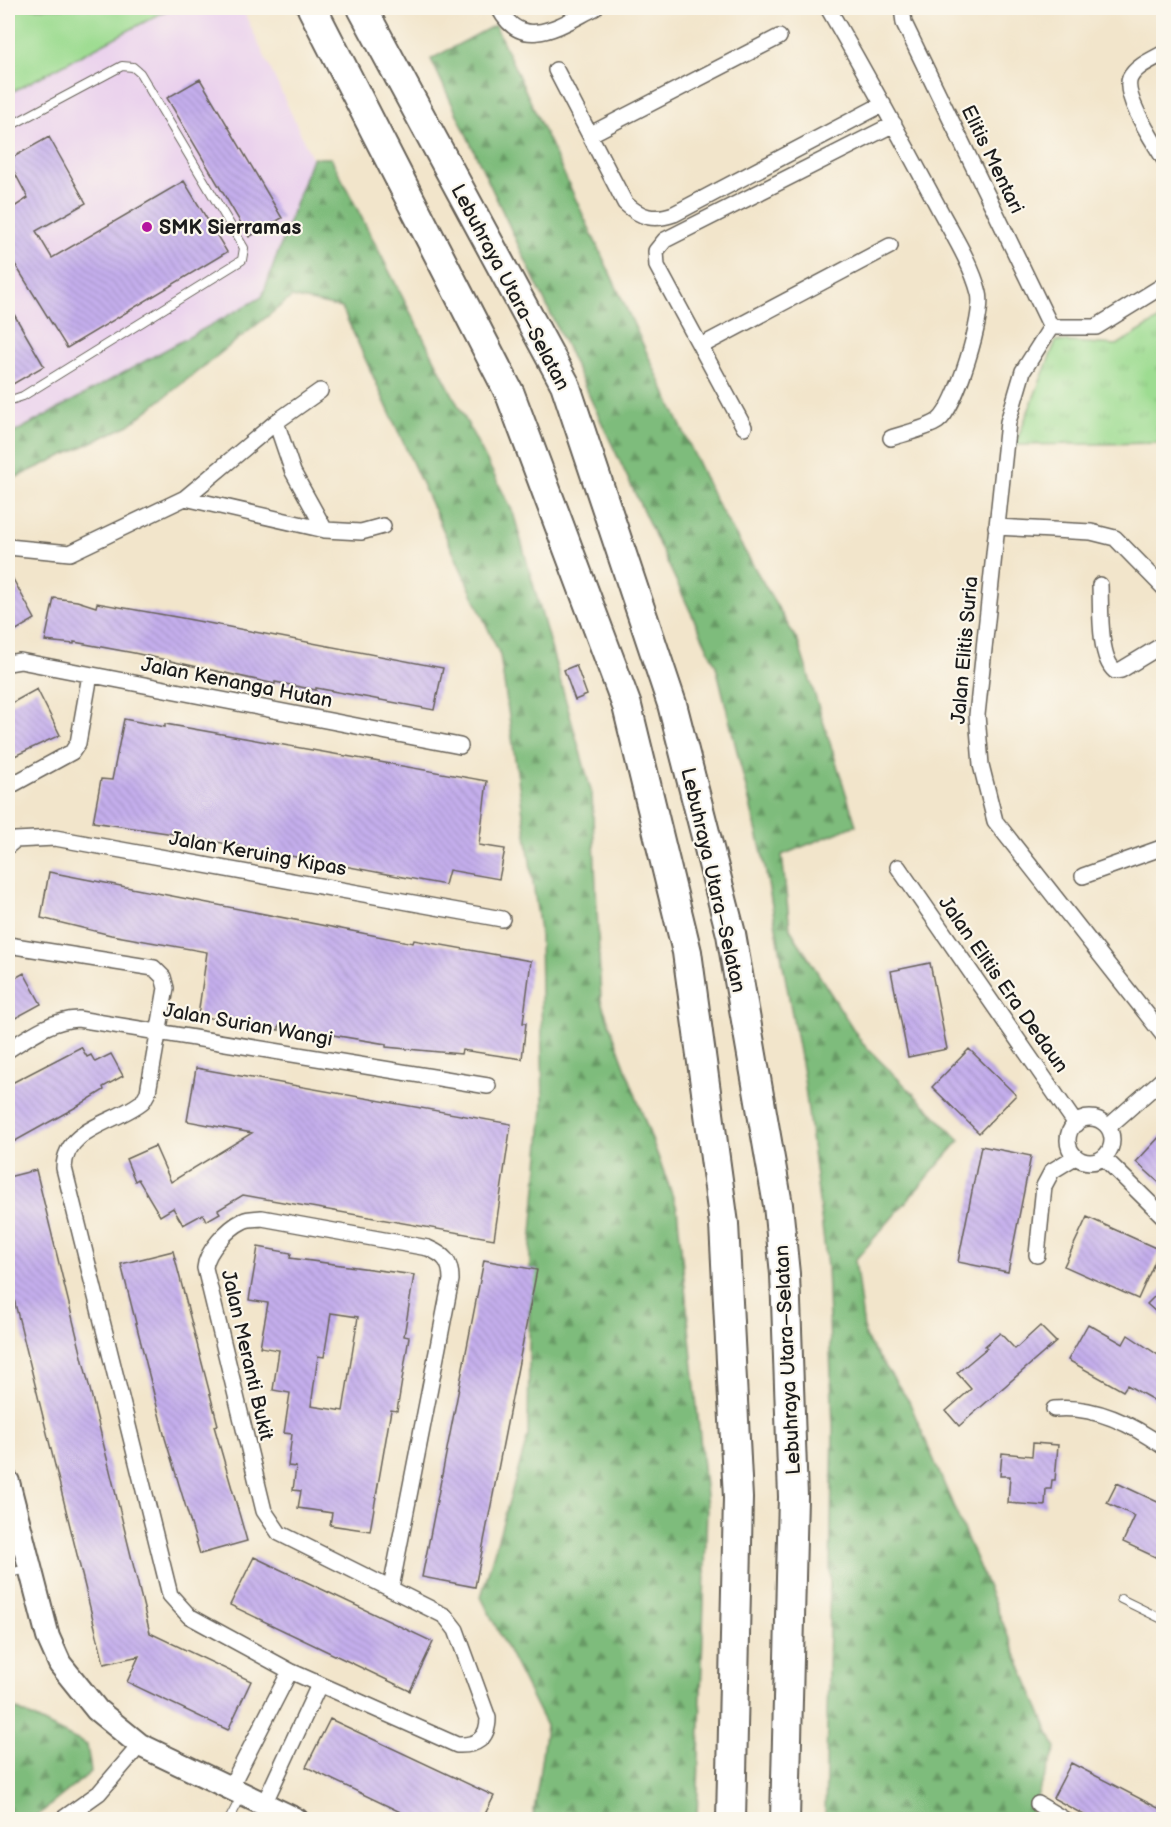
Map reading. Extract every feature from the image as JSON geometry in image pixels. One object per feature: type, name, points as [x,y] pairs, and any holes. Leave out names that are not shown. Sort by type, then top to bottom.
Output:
[{"type":"highway","points":[[312,8],[510,394],[627,706],[687,952],[724,1224],[737,1474],[731,1820]]},
{"type":"highway","name":"Lebuhraya Utara–Selatan","points":[[362,8],[565,384],[672,704],[730,934],[778,1205],[785,1274],[793,1497],[785,1820]]},
{"type":"street","points":[[500,8],[513,27],[536,34],[550,30],[595,8]]},
{"type":"street","points":[[828,8],[894,124],[969,267],[980,295],[980,313],[975,337],[950,405],[938,421],[891,438]]},
{"type":"street","name":"Elitis Mentari","points":[[902,8],[904,23],[1051,327]]},
{"type":"street","points":[[591,134],[779,37]]},
{"type":"street","points":[[1164,53],[1138,68],[1130,79],[1128,94],[1164,159]]},
{"type":"street","points":[[556,70],[625,203],[636,214],[647,218],[662,218],[674,214],[883,104]]},
{"type":"street","points":[[744,427],[657,266],[656,251],[665,240],[894,124]]},
{"type":"street","points":[[701,346],[890,246]]},
{"type":"street","points":[[1051,327],[1096,327],[1164,285]]},
{"type":"street","name":"Jalan Elitis Suria","points":[[1051,327],[1023,371],[1008,422],[977,715],[981,765],[994,821],[1164,1036]]},
{"type":"street","points":[[8,547],[70,553],[185,498],[276,422],[320,391]]},
{"type":"street","points":[[276,422],[293,472],[325,530]]},
{"type":"street","points":[[185,498],[325,530],[361,532],[383,526]]},
{"type":"street","points":[[996,527],[1091,532],[1115,538],[1164,588]]},
{"type":"street","points":[[1100,585],[1104,649],[1110,667],[1115,671],[1121,670],[1164,644]]},
{"type":"street","name":"Jalan Kenanga Hutan","points":[[8,663],[20,661],[460,746]]},
{"type":"street","points":[[8,787],[72,752],[78,743],[90,675]]},
{"type":"street","name":"Jalan Keruing Kipas","points":[[8,846],[15,840],[55,838],[502,919]]},
{"type":"street","points":[[1083,876],[1164,847]]},
{"type":"street","name":"Jalan Elitis Era Dedaun","points":[[898,867],[1076,1124]]},
{"type":"street","name":"Jalan Meranti Bukit","points":[[8,945],[154,968],[163,977],[166,988],[148,1092],[143,1101],[76,1138],[64,1156],[64,1168],[170,1595],[189,1616],[290,1671],[457,1745],[471,1746],[481,1740],[488,1730],[488,1718],[456,1630],[444,1616],[279,1533],[264,1511],[206,1268],[206,1259],[211,1250],[242,1221],[262,1218],[428,1248],[447,1259],[451,1269],[451,1280],[391,1588]]},
{"type":"street","name":"Jalan Surian Wangi","points":[[8,1050],[62,1019],[78,1019],[158,1030],[488,1086]]},
{"type":"street","points":[[1108,1127],[1164,1078]]},
{"type":"street","points":[[1096,1119],[1108,1127],[1112,1147],[1104,1158],[1092,1162],[1075,1157],[1068,1143],[1071,1129],[1076,1124],[1082,1120],[1096,1119]]},
{"type":"street","points":[[1037,1255],[1044,1186],[1052,1172],[1075,1157]]},
{"type":"street","points":[[1104,1158],[1164,1217]]},
{"type":"street","points":[[1054,1409],[1075,1407],[1096,1411],[1151,1437],[1164,1447]]},
{"type":"street","points":[[8,1482],[21,1555],[48,1636],[60,1664],[97,1710],[140,1745],[297,1820]]},
{"type":"street","points":[[237,1791],[290,1671]]},
{"type":"street","points":[[264,1804],[319,1685]]},
{"type":"street","points":[[61,1820],[99,1793],[140,1745]]},
{"type":"street","points":[[1038,1804],[1065,1820]]},
{"type":"lane","points":[[8,128],[122,66],[133,66],[146,83],[244,248],[242,260],[23,396],[8,401]]},
{"type":"lane","points":[[8,1573],[21,1555]]},
{"type":"lane","points":[[1121,1599],[1164,1620]]},
{"type":"lane","points":[[229,1820],[237,1791]]},
{"type":"shaded area","name":"SMK Sierramas","points":[[8,8],[242,8],[312,158],[262,297],[8,436]]},
{"type":"green space","points":[[8,8],[171,8],[8,94]]},
{"type":"green space","points":[[495,25],[716,502],[798,642],[856,825],[782,855],[790,929],[862,1043],[960,1140],[855,1260],[865,1337],[909,1401],[1056,1749],[1028,1819],[825,1819],[833,1429],[827,1267],[804,1079],[763,857],[716,666],[431,59]]},
{"type":"green space","points":[[312,158],[331,158],[513,512],[592,794],[601,1001],[677,1208],[707,1507],[697,1819],[533,1819],[546,1726],[481,1597],[528,1436],[530,1256],[543,1108],[540,931],[500,655],[342,308],[292,297],[129,425],[8,481],[8,436],[262,297]]},
{"type":"green space","points":[[1163,317],[1163,443],[1015,445],[1056,341],[1117,345]]},
{"type":"green space","points":[[8,1705],[87,1745],[91,1772],[33,1819],[8,1819]]},
{"type":"building","points":[[200,79],[282,218],[249,237],[167,98]]},
{"type":"building","points":[[49,137],[86,203],[36,231],[52,258],[184,181],[227,252],[67,348],[8,253],[8,211],[28,198],[8,160]]},
{"type":"building","points":[[8,304],[44,366],[13,384],[8,375]]},
{"type":"building","points":[[8,570],[35,619],[8,635]]},
{"type":"building","points":[[54,598],[77,601],[96,607],[97,603],[182,618],[443,668],[434,710],[316,688],[316,690],[275,682],[275,684],[74,642],[74,644],[45,641]]},
{"type":"building","points":[[576,665],[587,695],[575,700],[564,670]]},
{"type":"building","points":[[37,689],[60,735],[8,759],[8,705]]},
{"type":"building","points":[[124,719],[165,727],[165,724],[487,781],[479,845],[505,849],[499,879],[449,870],[445,885],[174,834],[93,822],[101,779],[112,780]]},
{"type":"building","points":[[49,872],[413,943],[414,940],[531,961],[523,1023],[526,1023],[522,1059],[462,1050],[461,1054],[386,1047],[386,1044],[279,1026],[279,1030],[198,1016],[207,952],[111,935],[41,918]]},
{"type":"building","points":[[930,963],[947,1049],[908,1057],[891,971]]},
{"type":"building","points":[[24,973],[41,1004],[8,1022],[8,982]]},
{"type":"building","points":[[81,1047],[87,1057],[91,1055],[95,1062],[111,1054],[123,1076],[103,1087],[104,1090],[78,1106],[8,1145],[8,1085]]},
{"type":"building","points":[[969,1049],[1016,1095],[979,1133],[932,1087]]},
{"type":"building","points":[[196,1068],[511,1124],[494,1239],[243,1195],[218,1210],[220,1213],[206,1221],[203,1214],[183,1225],[173,1208],[160,1216],[138,1179],[135,1181],[126,1159],[155,1146],[171,1182],[252,1133],[187,1121]]},
{"type":"building","points":[[1164,1132],[1164,1187],[1136,1162]]},
{"type":"building","points":[[981,1146],[1031,1156],[1008,1272],[958,1262]]},
{"type":"building","points":[[36,1170],[150,1633],[251,1681],[228,1730],[127,1682],[139,1656],[104,1664],[8,1275],[8,1177]]},
{"type":"building","points":[[1087,1217],[1160,1250],[1138,1299],[1064,1266]]},
{"type":"building","points":[[258,1247],[291,1253],[290,1258],[414,1275],[404,1336],[409,1337],[397,1411],[391,1410],[370,1531],[330,1525],[332,1513],[298,1508],[301,1491],[293,1490],[296,1467],[288,1466],[292,1434],[284,1433],[290,1393],[273,1390],[279,1350],[260,1347],[268,1303],[249,1300]],"holes":[[[331,1313],[358,1317],[343,1411],[311,1406],[318,1356],[324,1357]]]},
{"type":"building","points":[[173,1251],[218,1425],[214,1426],[247,1541],[200,1554],[165,1438],[121,1264]]},
{"type":"building","points":[[484,1260],[537,1270],[475,1587],[422,1577]]},
{"type":"building","points":[[1164,1287],[1164,1319],[1147,1304]]},
{"type":"building","points":[[1088,1324],[1123,1344],[1128,1335],[1164,1359],[1164,1406],[1127,1385],[1123,1391],[1068,1360]]},
{"type":"building","points":[[1040,1326],[1056,1342],[959,1426],[946,1411],[971,1389],[957,1373],[987,1348],[985,1346],[1000,1333],[1015,1349]]},
{"type":"building","points":[[1033,1443],[1058,1445],[1055,1480],[1052,1480],[1051,1489],[1046,1489],[1045,1506],[1008,1503],[1010,1476],[1000,1476],[1002,1453],[1032,1456]]},
{"type":"building","points":[[1117,1483],[1164,1505],[1164,1561],[1123,1542],[1135,1516],[1107,1503]]},
{"type":"building","points":[[254,1557],[433,1642],[410,1691],[230,1605]]},
{"type":"building","points":[[330,1719],[494,1796],[482,1820],[417,1820],[306,1767]]},
{"type":"building","points":[[1071,1763],[1164,1811],[1164,1820],[1093,1820],[1053,1798]]},
{"type":"place","name":"SMK Sierramas","points":[[147,227]]}]
